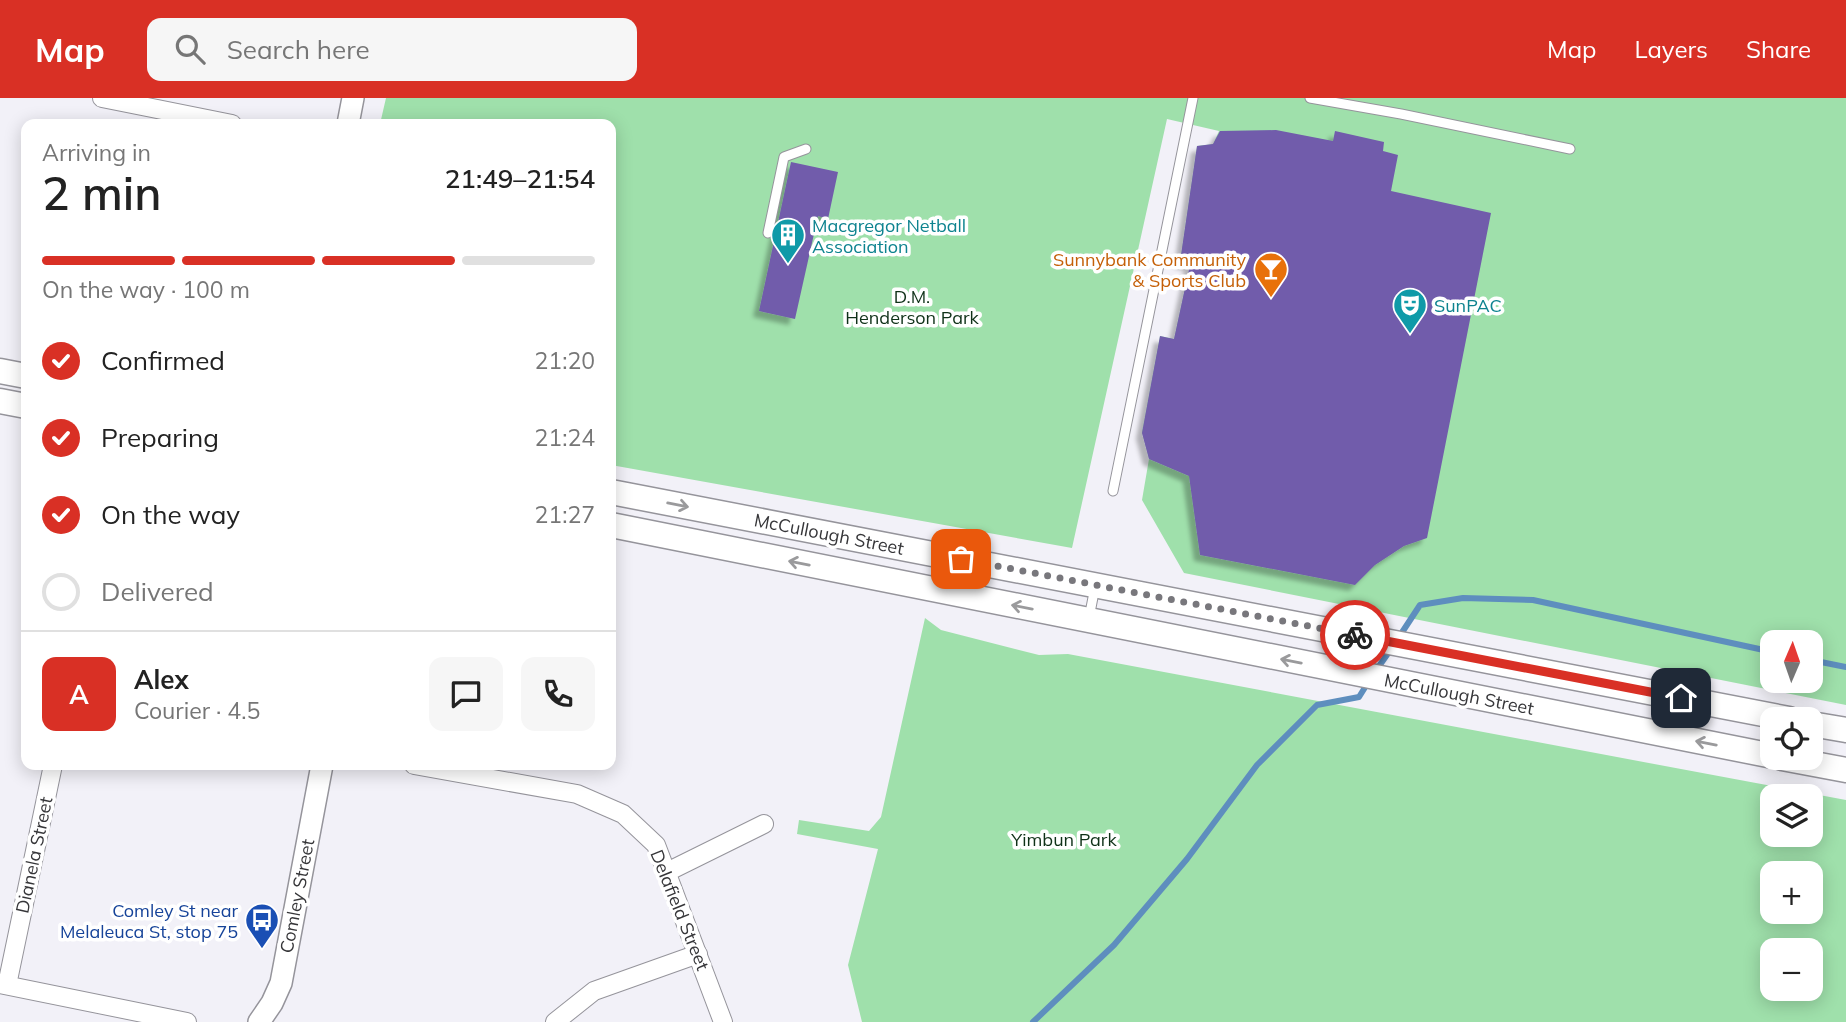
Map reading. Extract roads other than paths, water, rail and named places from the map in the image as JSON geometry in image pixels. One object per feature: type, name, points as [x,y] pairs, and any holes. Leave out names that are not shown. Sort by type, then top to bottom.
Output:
[{"type":"main road","points":[[0,371],[21,375]]},
{"type":"main road","points":[[0,401],[21,406]]},
{"type":"main road","name":"McCullough Street","points":[[616,493],[1760,713]]},
{"type":"main road","name":"McCullough Street","points":[[616,526],[1760,753]]},
{"type":"main road","points":[[1823,725],[1846,730]]},
{"type":"main road","points":[[1823,766],[1846,770]]},
{"type":"street","points":[[102,98],[207,119]]},
{"type":"street","points":[[349,119],[353,98]]},
{"type":"street","name":"Dianela Street","points":[[3,985],[52,770]]},
{"type":"street","name":"Comley Street","points":[[259,1022],[281,983],[321,770]]},
{"type":"street","name":"Delafield Street","points":[[442,770],[577,794],[623,814],[656,845],[723,1022]]},
{"type":"street","points":[[667,872],[764,824]]},
{"type":"street","points":[[555,1022],[594,991],[698,954]]},
{"type":"street","points":[[3,985],[187,1022]]},
{"type":"lane","points":[[1113,491],[1193,98]]},
{"type":"lane","points":[[1310,98],[1570,149]]},
{"type":"lane","points":[[768,233],[784,157],[806,149]]},
{"type":"lane","points":[[1089,620],[1095,585]]},
{"type":"waterway","points":[[1399,637],[1420,605],[1463,598],[1533,600],[1760,649]]},
{"type":"waterway","points":[[1375,672],[1391,649]]},
{"type":"waterway","points":[[1824,663],[1846,667]]},
{"type":"waterway","points":[[1033,1022],[1114,945],[1187,859],[1257,765],[1317,705],[1359,697],[1369,681]]},
{"type":"place","name":"Macgregor Netball Association","points":[[788,265]]},
{"type":"place","name":"Sunnybank Community & Sports Club","points":[[1271,299]]},
{"type":"place","name":"SunPAC","points":[[1410,335]]},
{"type":"place","name":"Comley St near Melaleuca St, stop 75","points":[[262,950]]},
{"type":"park label","name":"D.M. Henderson Park","points":[[912,306]]},
{"type":"park label","name":"Yimbun Park","points":[[1064,839]]}]
